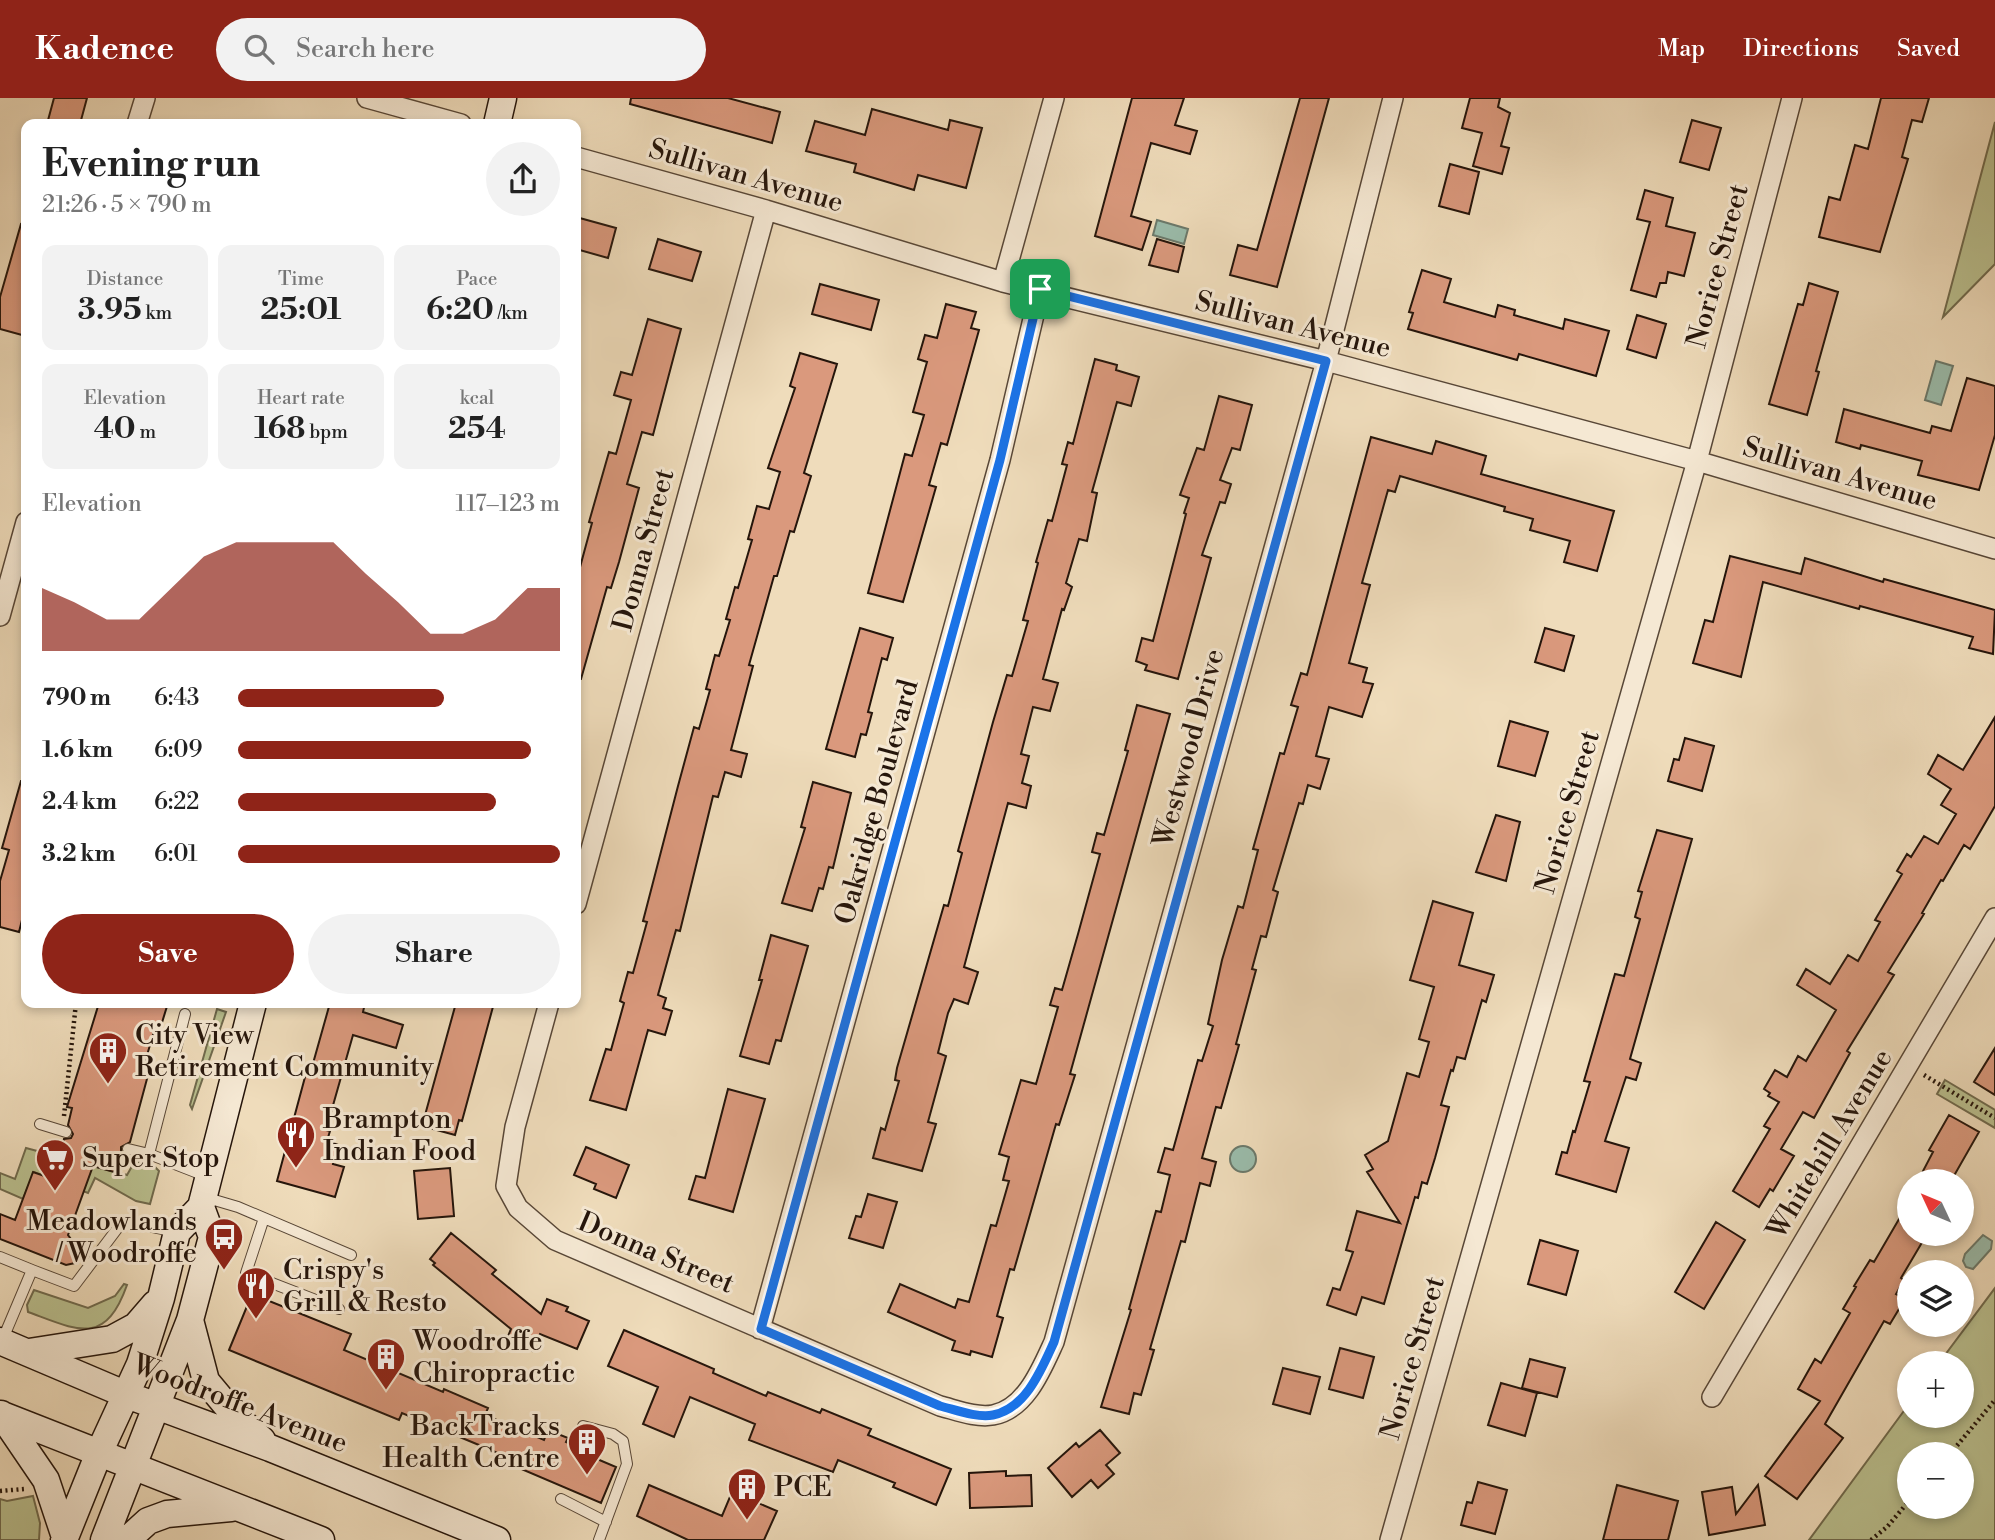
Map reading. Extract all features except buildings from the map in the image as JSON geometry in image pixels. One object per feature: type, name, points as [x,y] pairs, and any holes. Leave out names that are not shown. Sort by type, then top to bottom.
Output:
[{"type":"main road","points":[[498,119],[503,98]]},
{"type":"main road","points":[[65,1539],[99,1453],[127,1395],[161,1298],[177,1233],[204,1194],[252,1008]]},
{"type":"main road","points":[[104,1540],[190,1320],[212,1237],[204,1194]]},
{"type":"main road","points":[[29,1352],[112,1339],[135,1326],[161,1298]]},
{"type":"main road","points":[[190,1320],[206,1381],[236,1416],[270,1448]]},
{"type":"main road","name":"Woodroffe Avenue","points":[[1,1341],[127,1395],[270,1448],[497,1540]]},
{"type":"main road","points":[[1,1414],[321,1540]]},
{"type":"main road","points":[[1,1414],[46,1480],[65,1539]]},
{"type":"main road","points":[[127,1540],[148,1521],[167,1514],[236,1508]]},
{"type":"street","points":[[139,119],[145,98]]},
{"type":"street","points":[[367,98],[443,119]]},
{"type":"street","points":[[1003,282],[1054,98]]},
{"type":"street","name":"Westwood Drive","points":[[1016,1402],[1035,1381],[1054,1342],[1326,361],[1393,98]]},
{"type":"street","name":"Norice Street","points":[[1390,1540],[1697,461],[1792,98]]},
{"type":"street","name":"Sullivan Avenue","points":[[581,158],[766,210],[1003,282],[1326,361],[1697,461],[1995,549]]},
{"type":"street","name":"Donna Street","points":[[581,886],[766,210]]},
{"type":"street","name":"Oakridge Boulevard","points":[[761,1329],[1000,460],[1040,289]]},
{"type":"street","points":[[0,616],[21,540]]},
{"type":"street","name":"Whitehill Avenue","points":[[1712,1397],[1995,918]]},
{"type":"street","name":"Donna Street","points":[[548,1008],[515,1126],[506,1186],[518,1208],[555,1240],[940,1406],[967,1413],[994,1415],[1016,1402]]},
{"type":"lane","points":[[149,1154],[185,1014]]},
{"type":"lane","points":[[40,1124],[63,1131]]},
{"type":"lane","points":[[128,1149],[149,1154],[204,1194],[351,1255]]},
{"type":"lane","points":[[264,1218],[246,1273],[339,1309]]},
{"type":"lane","points":[[0,1257],[74,1286],[123,1221],[177,1233]]},
{"type":"lane","points":[[1,1341],[32,1270]]},
{"type":"lane","points":[[583,1426],[613,1434],[623,1441],[627,1464],[599,1540]]},
{"type":"lane","points":[[561,1499],[606,1522]]},
{"type":"path","points":[[63,1131],[75,1008]]},
{"type":"path","points":[[1908,1066],[1995,1118]]},
{"type":"path","points":[[1960,1442],[1995,1400]]},
{"type":"path","points":[[0,1491],[14,1492],[28,1488]]},
{"type":"path","points":[[1871,1540],[1897,1515]]},
{"type":"green space","points":[[1995,122],[1995,264],[1943,317]]},
{"type":"green space","points":[[217,1009],[226,1012],[192,1109],[190,1105]]},
{"type":"green space","points":[[1945,1080],[1995,1110],[1995,1128],[1937,1094]]},
{"type":"green space","points":[[26,1148],[127,1175],[135,1161],[154,1166],[159,1171],[150,1204],[136,1201],[95,1178],[88,1193],[34,1172],[23,1199],[0,1189],[0,1173],[15,1179]]},
{"type":"green space","points":[[124,1284],[127,1285],[118,1305],[99,1326],[75,1328],[28,1312],[27,1305],[34,1290],[88,1308],[115,1296]]},
{"type":"green space","points":[[1995,1288],[1995,1540],[1809,1540],[1897,1420],[1897,1428],[1974,1428],[1974,1351],[1948,1351],[1958,1337],[1974,1337],[1974,1316]]},
{"type":"green space","points":[[33,1496],[40,1523],[39,1540],[0,1540],[0,1499],[7,1501]]},
{"type":"shaded area","points":[[1157,220],[1188,229],[1184,244],[1153,235]]},
{"type":"shaded area","points":[[1936,361],[1953,366],[1941,405],[1925,400]]},
{"type":"shaded area","points":[[1243,1146],[1252,1150],[1256,1159],[1252,1168],[1243,1172],[1234,1168],[1230,1159],[1234,1150]]},
{"type":"shaded area","points":[[1983,1235],[1992,1241],[1991,1249],[1974,1268],[1974,1260],[1963,1260]]},
{"type":"place","name":"City View Retirement Community","points":[[108,1085]]},
{"type":"place","name":"Brampton Indian Food","points":[[296,1169]]},
{"type":"place","name":"Super Stop","points":[[55,1192]]},
{"type":"place","name":"Meadowlands / Woodroffe","points":[[224,1271]]},
{"type":"place","name":"Crispy's Grill & Resto","points":[[256,1320]]},
{"type":"place","name":"Woodroffe Chiropractic","points":[[386,1391]]},
{"type":"place","name":"BackTracks Health Centre","points":[[587,1476]]},
{"type":"place","name":"PCE","points":[[747,1521]]},
{"type":"route","points":[[1040,289],[1326,361],[1054,1342],[1035,1381],[1014,1404],[994,1415],[967,1413],[940,1406],[761,1329],[1000,460],[1040,289]]}]
